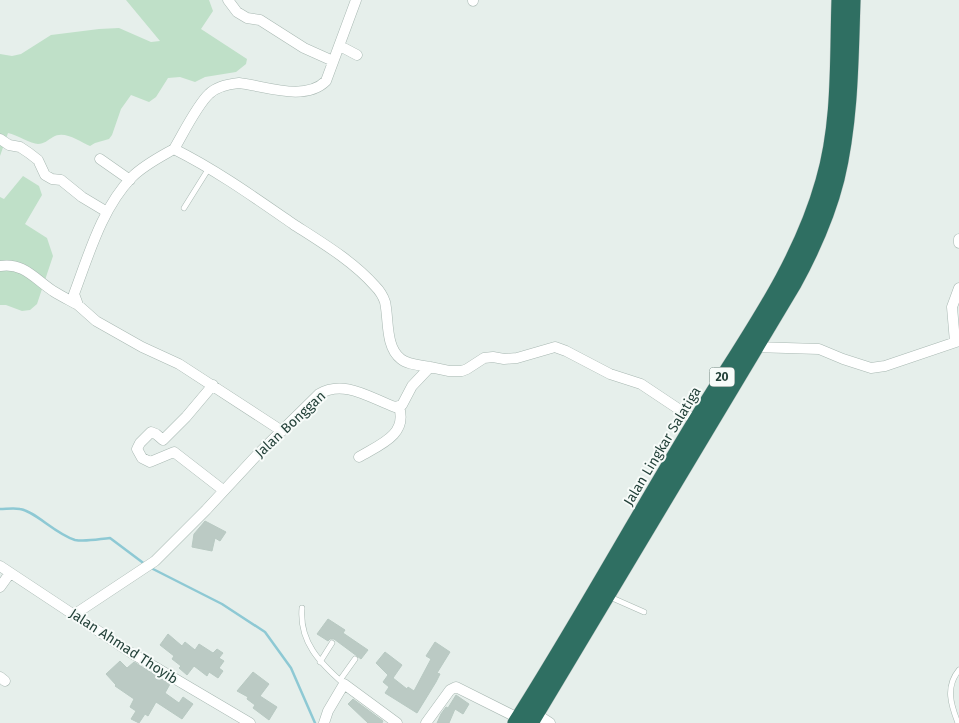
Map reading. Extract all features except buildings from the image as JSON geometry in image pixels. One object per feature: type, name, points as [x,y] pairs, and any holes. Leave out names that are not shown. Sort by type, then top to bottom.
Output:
[{"type":"highway","name":"Jalan Lingkar Salatiga","points":[[525,720],[607,596],[786,275],[814,210],[824,179],[835,113],[838,0]]},
{"type":"highway","name":"Jalan Lingkar Salatiga","points":[[525,720],[695,420],[756,347],[805,264],[826,213],[837,179],[850,94],[852,0]]},
{"type":"street","points":[[228,0],[238,12],[247,18],[260,20],[304,48],[334,61]]},
{"type":"street","points":[[78,305],[74,294],[107,212],[130,180],[151,162],[174,149],[209,94],[229,84],[239,83],[307,92],[314,90],[326,81],[356,0]]},
{"type":"street","points":[[340,46],[357,55]]},
{"type":"street","points":[[0,139],[29,153],[38,160],[45,174],[61,180],[82,197],[107,212]]},
{"type":"street","points":[[174,149],[209,168],[328,247],[369,279],[385,300],[386,318],[392,343],[396,354],[405,362],[449,371],[462,371],[468,370],[484,358],[493,356],[517,358],[555,347],[610,374],[641,384],[695,420]]},
{"type":"street","points":[[100,159],[130,180]]},
{"type":"street","points":[[0,266],[14,264],[30,273],[53,291],[78,305],[96,322],[142,347],[179,364],[282,431]]},
{"type":"street","points":[[756,347],[819,349],[872,368],[885,366],[957,341],[952,307],[959,288]]},
{"type":"street","points":[[359,457],[398,431],[401,420],[399,407],[412,386],[430,367]]},
{"type":"street","points":[[163,440],[214,386]]},
{"type":"street","name":"Jalan Bonggan","points":[[75,614],[97,598],[142,571],[154,561],[319,394],[335,387],[356,391],[399,407]]},
{"type":"street","points":[[174,452],[150,462],[138,453],[138,446],[151,432],[156,434],[174,452],[223,490]]},
{"type":"street","name":"Jalan Ahmad Thoyib","points":[[0,566],[133,654],[250,723]]},
{"type":"street","points":[[0,587],[10,572]]},
{"type":"street","points":[[324,723],[342,682],[397,723]]},
{"type":"street","points":[[426,723],[450,690],[456,687],[525,720],[550,723]]},
{"type":"lane","points":[[184,208],[209,168]]},
{"type":"lane","points":[[607,596],[644,612]]},
{"type":"lane","points":[[302,608],[301,617],[306,638],[320,662],[342,682],[355,659]]},
{"type":"lane","points":[[320,662],[332,643]]},
{"type":"lane","points":[[958,723],[952,711],[950,697],[953,680],[959,670]]},
{"type":"green space","points":[[126,0],[209,0],[213,11],[201,29],[247,59],[246,64],[236,72],[205,77],[195,82],[180,77],[168,78],[156,97],[149,102],[131,95],[121,109],[109,139],[90,146],[67,135],[57,135],[44,143],[38,144],[8,133],[0,156],[0,54],[12,56],[21,54],[51,35],[99,29],[119,28],[151,42],[160,41]]},
{"type":"green space","points":[[23,176],[39,186],[42,195],[25,224],[47,238],[53,256],[37,304],[30,310],[22,311],[6,305],[0,305],[0,197],[4,199]]},
{"type":"waterway","points":[[0,509],[26,511],[60,533],[75,540],[88,541],[110,538],[146,565]]},
{"type":"waterway","points":[[151,568],[222,604],[265,632],[291,668],[315,723]]}]
